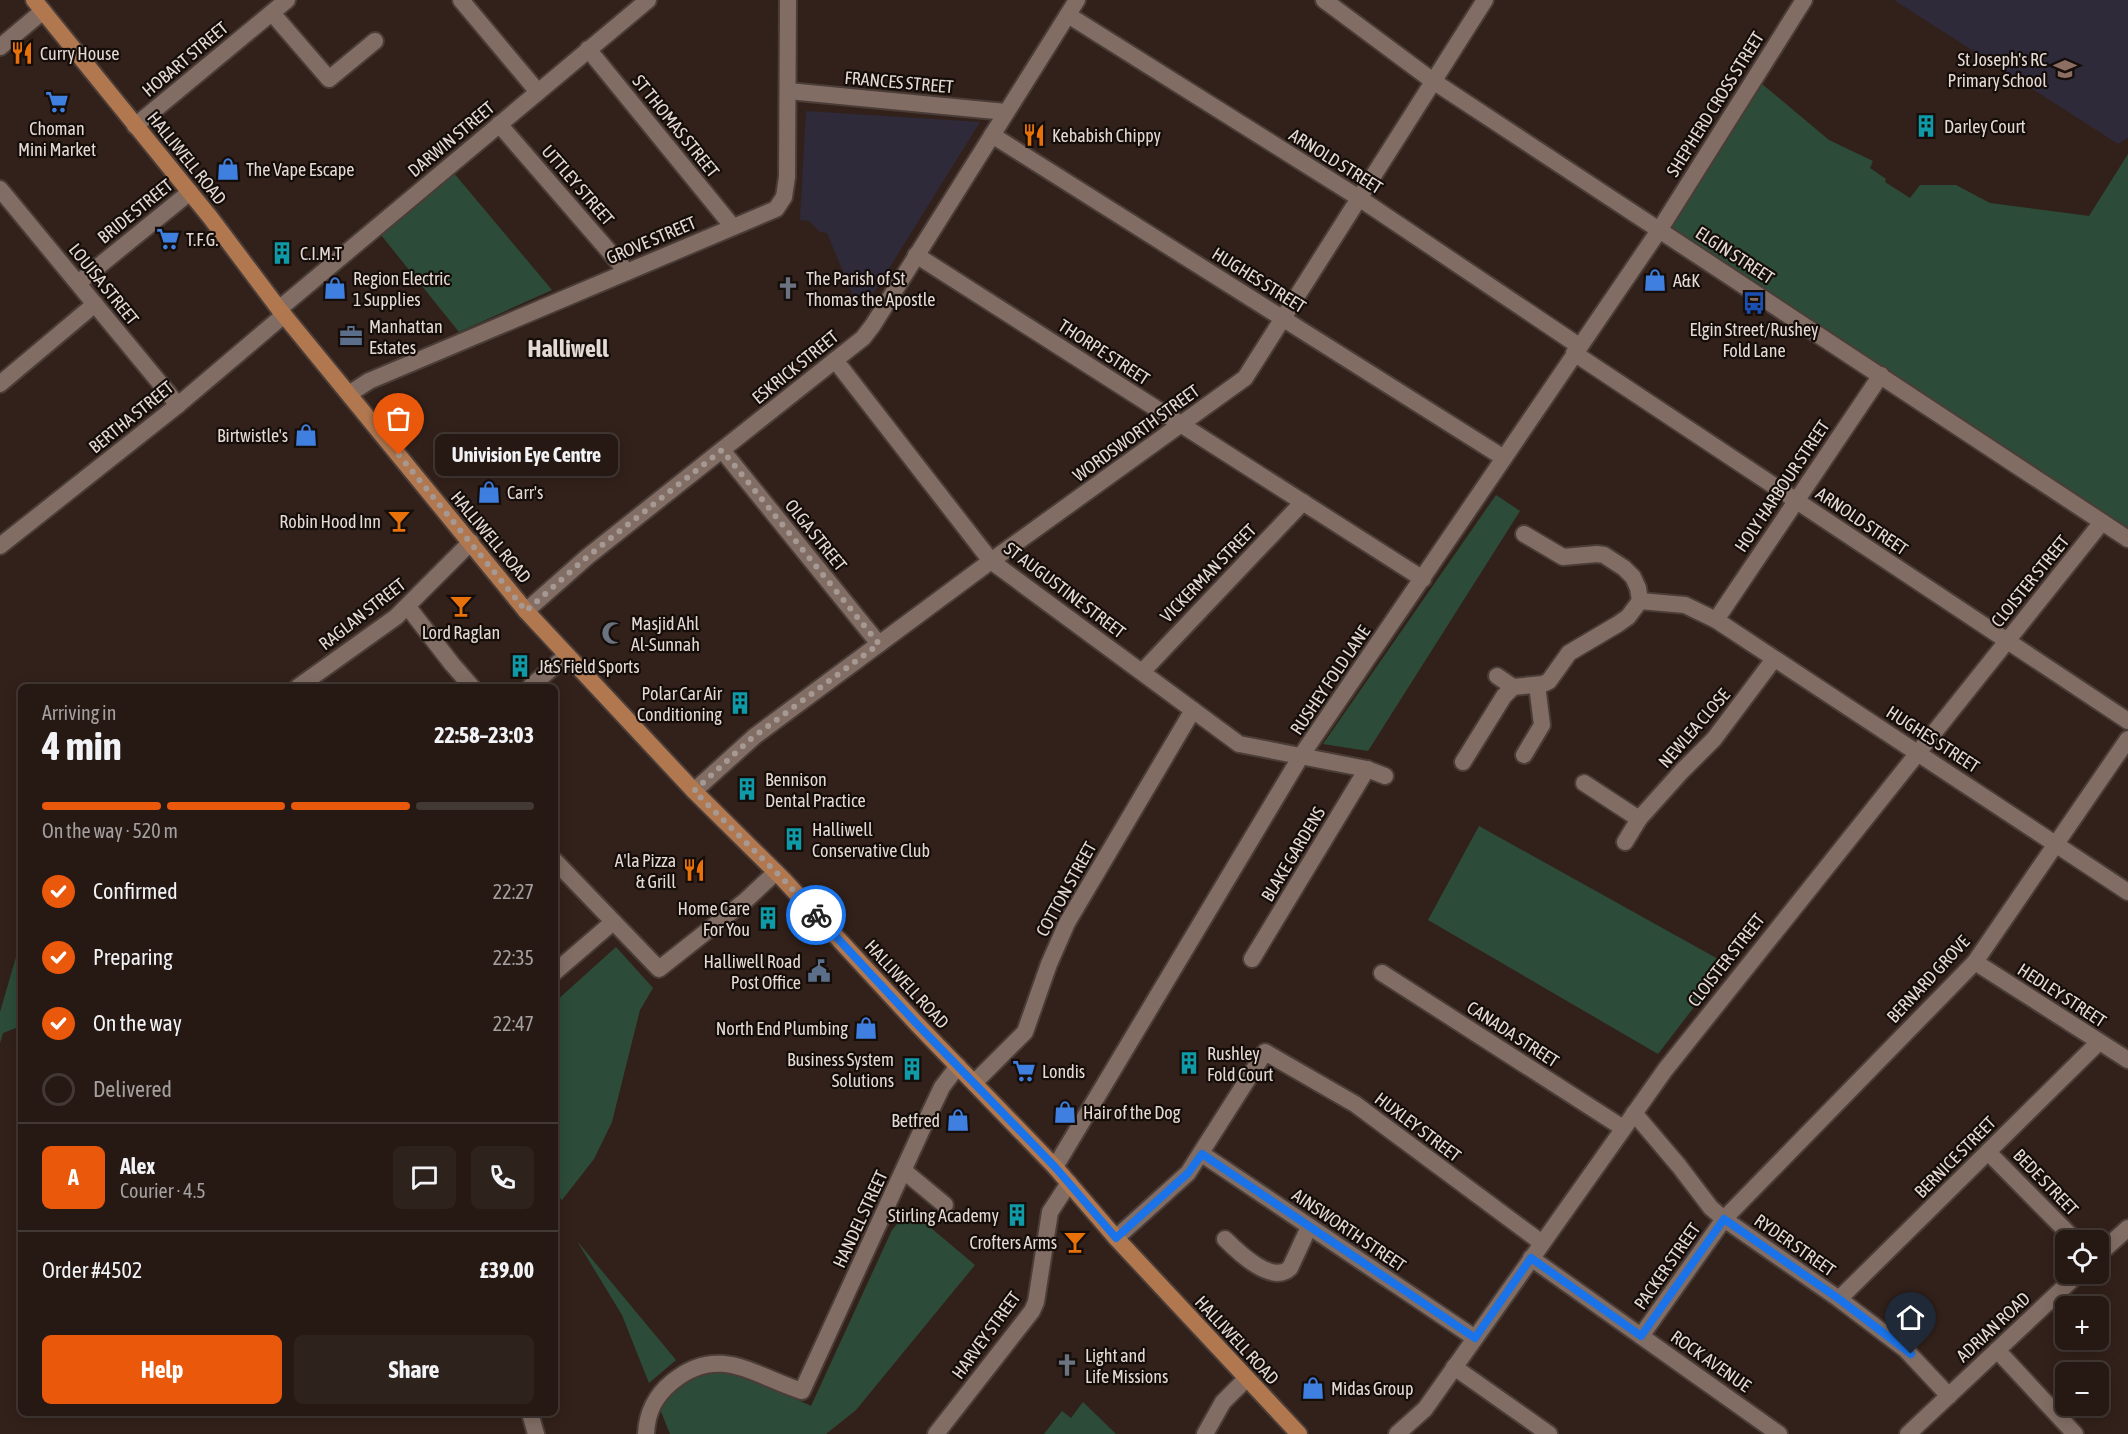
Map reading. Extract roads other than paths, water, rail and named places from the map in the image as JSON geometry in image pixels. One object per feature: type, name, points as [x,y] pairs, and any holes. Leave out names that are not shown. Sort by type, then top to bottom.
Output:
[{"type":"main road","name":"HALLIWELL ROAD","points":[[41,4],[135,126],[190,192],[281,312],[526,611],[694,791],[776,872],[1055,1167],[1116,1238],[1299,1434]]},
{"type":"street","name":"HOBART STREET","points":[[135,126],[287,0]]},
{"type":"street","name":"DARWIN STREET","points":[[281,312],[499,124],[648,0]]},
{"type":"street","name":"GROVE STREET","points":[[349,394],[369,381],[776,208],[784,197],[788,177],[788,0]]},
{"type":"street","name":"ESKRICK STREET","points":[[526,611],[587,557],[863,338],[1077,0]]},
{"type":"street","name":"ELGIN STREET","points":[[1324,0],[1433,81],[2128,539]]},
{"type":"street","name":"WORDSWORTH STREET","points":[[694,791],[752,738],[991,561],[1245,378],[1485,0]]},
{"type":"street","name":"SHEPHERD CROSS STREET","points":[[1660,229],[1804,0]]},
{"type":"street","points":[[465,1],[538,92]]},
{"type":"street","points":[[0,46],[41,4]]},
{"type":"street","points":[[272,13],[329,79],[375,41]]},
{"type":"street","name":"ARNOLD STREET","points":[[1068,15],[1359,198],[1796,501],[2128,721]]},
{"type":"street","name":"ST THOMAS STREET","points":[[588,49],[733,227]]},
{"type":"street","name":"FRANCES STREET","points":[[788,91],[1006,112]]},
{"type":"street","name":"UTTLEY STREET","points":[[499,124],[627,272]]},
{"type":"street","name":"HUGHES STREET","points":[[992,135],[1504,458]]},
{"type":"street","name":"LOUISA STREET","points":[[0,189],[178,405]]},
{"type":"street","name":"BRIDE STREET","points":[[78,283],[190,192]]},
{"type":"street","name":"RUSHEY FOLD LANE","points":[[1055,1167],[1301,756],[1660,229]]},
{"type":"street","name":"THORPE STREET","points":[[916,255],[1423,579]]},
{"type":"street","points":[[0,384],[95,304]]},
{"type":"street","name":"BERTHA STREET","points":[[0,546],[178,405],[281,312]]},
{"type":"street","name":"ST AUGUSTINE STREET","points":[[835,360],[991,561],[1239,744],[1301,756]]},
{"type":"street","name":"HOLY HARBOUR STREET","points":[[1716,620],[1881,375]]},
{"type":"street","name":"OLGA STREET","points":[[722,450],[879,644]]},
{"type":"street","name":"VICKERMAN STREET","points":[[1142,672],[1303,502]]},
{"type":"street","name":"CLOISTER STREET","points":[[1397,1434],[1425,1408],[1665,1070],[2102,522]]},
{"type":"street","points":[[1463,762],[1504,696],[1513,687],[1549,681],[1569,653],[1628,617],[1640,601],[1633,577],[1604,555],[1563,556],[1524,534]]},
{"type":"street","name":"RAGLAN STREET","points":[[302,684],[396,617],[471,542]]},
{"type":"street","name":"HUGHES STREET","points":[[1640,601],[1684,605],[1716,620],[2128,891]]},
{"type":"street","points":[[408,606],[469,684]]},
{"type":"street","points":[[533,684],[567,655]]},
{"type":"street","name":"NEWLEA CLOSE","points":[[1625,842],[1639,819],[1714,739],[1774,659]]},
{"type":"street","points":[[1497,676],[1513,687]]},
{"type":"street","points":[[1524,755],[1542,725],[1537,684]]},
{"type":"street","name":"COTTON STREET","points":[[975,1083],[1025,1032],[1049,964],[1067,923],[1193,710]]},
{"type":"street","name":"BERNARD GROVE","points":[[1724,1219],[1975,962],[2128,739]]},
{"type":"street","points":[[1301,756],[1367,769],[1385,776]]},
{"type":"street","name":"BLAKE GARDENS","points":[[1252,959],[1367,769]]},
{"type":"street","points":[[1584,783],[1639,819]]},
{"type":"street","points":[[558,864],[658,969],[745,901],[776,872]]},
{"type":"street","points":[[558,969],[613,922]]},
{"type":"street","name":"HEDLEY STREET","points":[[1975,962],[2128,1060]]},
{"type":"street","name":"CANADA STREET","points":[[1382,973],[1623,1128]]},
{"type":"street","name":"BERNICE STREET","points":[[1839,1299],[2099,1042]]},
{"type":"street","name":"HUXLEY STREET","points":[[1202,1154],[1265,1052],[1355,1104],[1542,1243]]},
{"type":"street","name":"HANDEL STREET","points":[[646,1434],[649,1413],[654,1401],[664,1388],[700,1365],[711,1363],[738,1365],[802,1392],[942,1087],[958,1066]]},
{"type":"street","name":"RYDER STREET","points":[[1634,1113],[1712,1208],[1724,1219],[1839,1299],[1905,1349],[1949,1395]]},
{"type":"street","name":"BEDE STREET","points":[[1988,1152],[2065,1230]]},
{"type":"street","points":[[1116,1238],[1188,1173],[1202,1154]]},
{"type":"street","name":"AINSWORTH STREET","points":[[1202,1154],[1475,1338]]},
{"type":"street","points":[[904,1171],[945,1205]]},
{"type":"street","name":"HARVEY STREET","points":[[936,1434],[1032,1311],[1040,1286],[1050,1212],[1069,1183]]},
{"type":"street","name":"PACKER STREET","points":[[1641,1336],[1724,1219]]},
{"type":"street","points":[[1225,1239],[1252,1263],[1279,1273],[1290,1268],[1309,1227]]},
{"type":"street","points":[[2109,1245],[2128,1228]]},
{"type":"street","name":"ROCK AVENUE","points":[[1531,1258],[1779,1434]]},
{"type":"street","name":"ADRIAN ROAD","points":[[1908,1434],[2067,1284]]},
{"type":"street","points":[[1997,1350],[2075,1434]]},
{"type":"street","points":[[1454,1368],[1549,1434]]},
{"type":"street","points":[[1205,1434],[1223,1402],[1246,1379]]},
{"type":"street","points":[[531,1416],[536,1434]]},
{"type":"place","name":"Curry House","points":[[22,53]]},
{"type":"place","name":"St Joseph's RC Primary School","points":[[2065,69]]},
{"type":"place","name":"Choman Mini Market","points":[[57,102]]},
{"type":"place","name":"Darley Court","points":[[1926,126]]},
{"type":"place","name":"Kebabish Chippy","points":[[1034,135]]},
{"type":"place","name":"The Vape Escape","points":[[228,169]]},
{"type":"place","name":"T.F.G.","points":[[168,239]]},
{"type":"place","name":"C.I.M.T","points":[[282,253]]},
{"type":"place","name":"A&K","points":[[1655,280]]},
{"type":"place","name":"Region Electric 1 Supplies","points":[[335,288]]},
{"type":"place","name":"The Parish of St Thomas the Apostle","points":[[788,288]]},
{"type":"place","name":"Elgin Street/Rushey Fold Lane","points":[[1754,303]]},
{"type":"place","name":"Manhattan Estates","points":[[351,336]]},
{"type":"place","name":"Birtwistle's","points":[[306,435]]},
{"type":"place","name":"Univision Eye Centre","points":[[399,455]]},
{"type":"place","name":"Carr's","points":[[489,492]]},
{"type":"place","name":"Robin Hood Inn","points":[[399,521]]},
{"type":"place","name":"Lord Raglan","points":[[461,606]]},
{"type":"place","name":"Masjid Ahl Al-Sunnah","points":[[613,633]]},
{"type":"place","name":"J&S Field Sports","points":[[520,666]]},
{"type":"place","name":"Polar Car Air Conditioning","points":[[740,703]]},
{"type":"place","name":"Bennison Dental Practice","points":[[747,789]]},
{"type":"place","name":"Halliwell Conservative Club","points":[[794,839]]},
{"type":"place","name":"A'la Pizza & Grill","points":[[694,870]]},
{"type":"place","name":"Home Care For You","points":[[768,918]]},
{"type":"place","name":"Halliwell Road Post Office","points":[[819,971]]},
{"type":"place","name":"North End Plumbing","points":[[866,1028]]},
{"type":"place","name":"Rushley Fold Court","points":[[1189,1063]]},
{"type":"place","name":"Business System Solutions","points":[[912,1069]]},
{"type":"place","name":"Londis","points":[[1024,1071]]},
{"type":"place","name":"Hair of the Dog","points":[[1065,1112]]},
{"type":"place","name":"Betfred","points":[[958,1120]]},
{"type":"place","name":"Stirling Academy","points":[[1017,1215]]},
{"type":"place","name":"Crofters Arms","points":[[1075,1242]]},
{"type":"place","name":"Light and Life Missions","points":[[1067,1365]]},
{"type":"place","name":"Midas Group","points":[[1313,1388]]},
{"type":"district","name":"Halliwell","points":[[568,348]]}]
